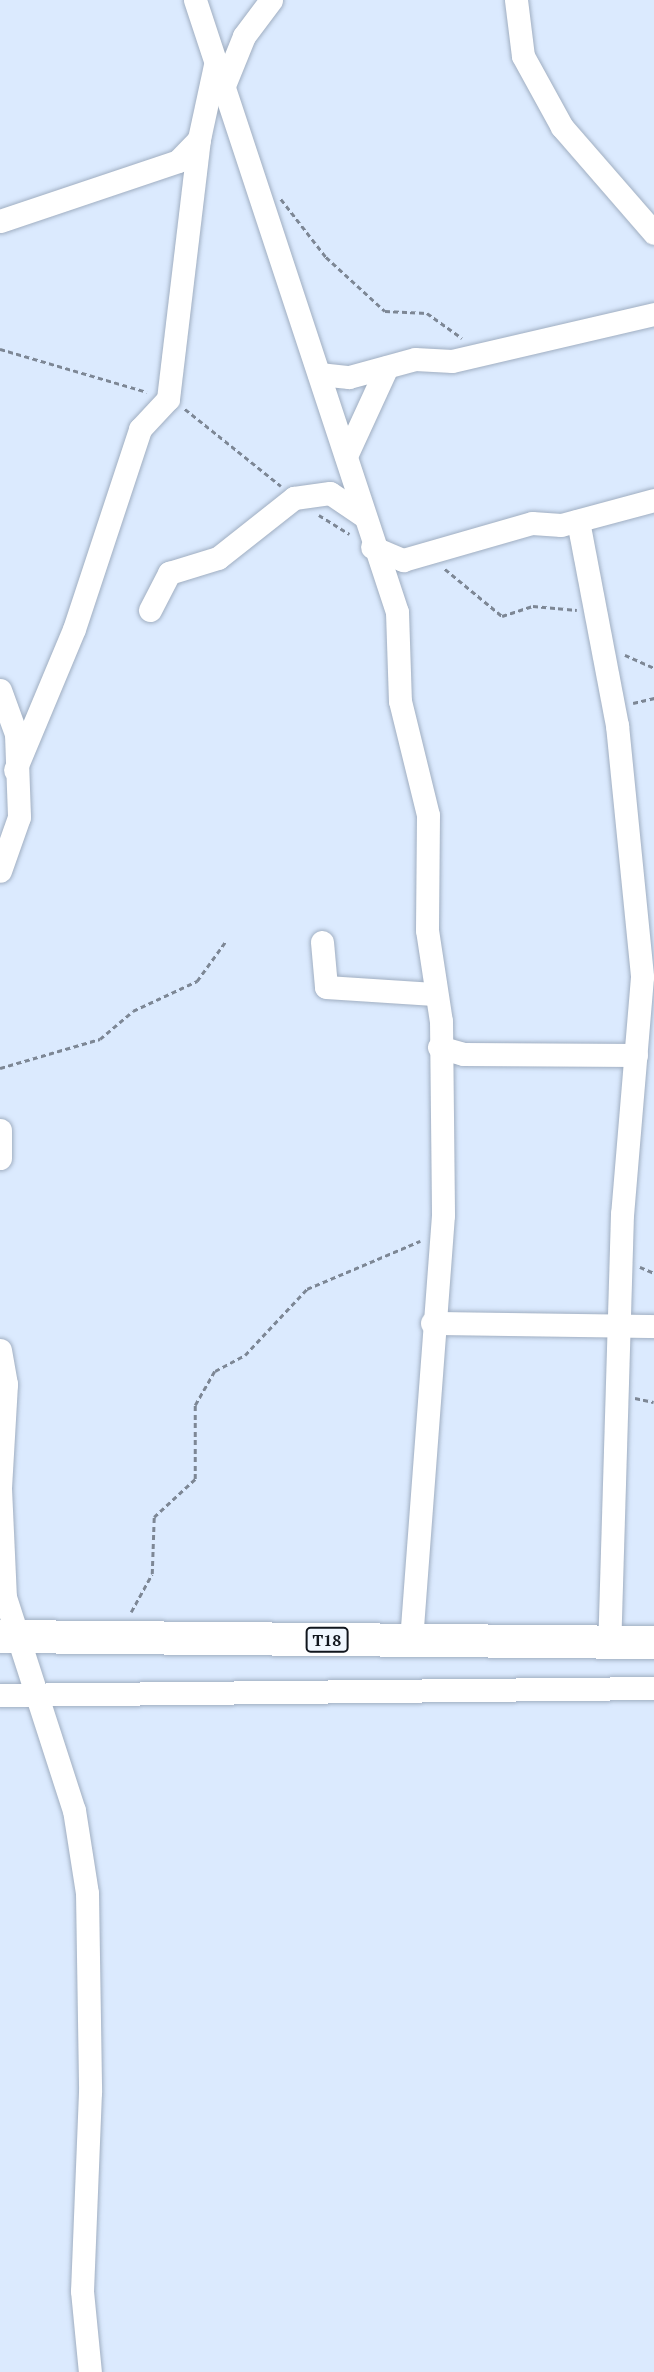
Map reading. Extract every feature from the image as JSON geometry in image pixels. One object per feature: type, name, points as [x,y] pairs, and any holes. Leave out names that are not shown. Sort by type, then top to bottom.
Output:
[{"type":"highway","name":"T18","points":[[8,1636],[654,1642]]},
{"type":"street","points":[[195,0],[346,456],[372,547],[401,626],[400,701],[428,815],[427,930],[439,1047],[443,1215],[432,1323],[411,1641]]},
{"type":"street","points":[[223,88],[244,36],[271,0]]},
{"type":"street","points":[[516,0],[523,56],[562,127],[654,233]]},
{"type":"street","points":[[15,770],[74,629],[140,429],[168,399],[199,139],[215,65]]},
{"type":"street","points":[[0,221],[163,168],[199,139]]},
{"type":"street","points":[[319,374],[349,377],[387,367],[495,349],[654,314]]},
{"type":"street","points":[[346,456],[387,367]]},
{"type":"street","points":[[150,610],[169,573],[220,556],[295,498],[330,494],[363,515]]},
{"type":"street","points":[[372,547],[403,559],[532,523],[578,521],[654,500]]},
{"type":"street","points":[[578,521],[594,609],[604,647],[645,881],[642,976],[617,1326],[609,1643]]},
{"type":"street","points":[[0,690],[16,734],[17,832],[0,871]]},
{"type":"street","points":[[322,942],[326,987],[434,994]]},
{"type":"street","points":[[439,1047],[463,1054],[636,1055]]},
{"type":"street","points":[[0,1130],[0,1158]]},
{"type":"street","points":[[432,1323],[654,1326]]},
{"type":"street","points":[[0,1350],[6,1384],[3,1583],[8,1636],[35,1695],[74,1810],[87,1893],[90,2092],[82,2291],[90,2372]]},
{"type":"street","points":[[0,1695],[654,1688]]},
{"type":"path","points":[[275,192],[304,220],[326,257],[385,312],[427,313],[446,321],[467,342],[495,349]]},
{"type":"path","points":[[0,349],[168,399],[203,419],[295,498],[372,547]]},
{"type":"path","points":[[403,559],[445,570],[502,616],[533,606],[594,609]]},
{"type":"path","points":[[604,647],[654,668]]},
{"type":"path","points":[[0,1068],[100,1038],[133,1011],[197,981],[226,941]]},
{"type":"path","points":[[108,1638],[152,1574],[153,1517],[193,1485],[195,1405],[215,1371],[245,1355],[307,1289],[419,1242],[443,1215]]}]
